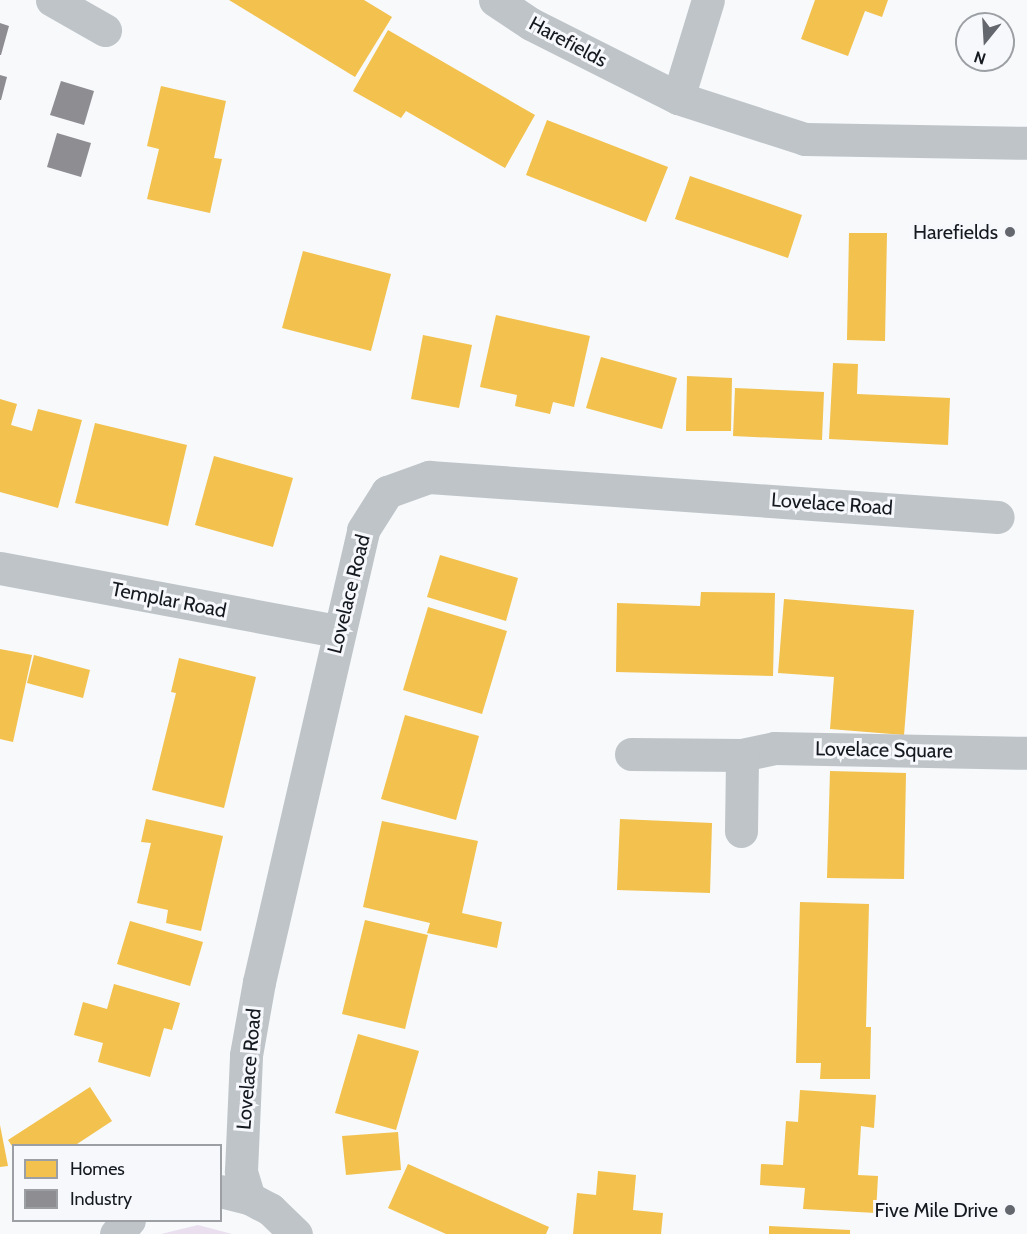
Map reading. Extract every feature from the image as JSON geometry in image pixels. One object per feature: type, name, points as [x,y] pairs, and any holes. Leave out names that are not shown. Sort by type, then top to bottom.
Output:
[{"type":"street","points":[[52,0],[105,30]]},
{"type":"street","name":"Harefields","points":[[495,0],[531,24],[678,98],[805,139],[1027,143]]},
{"type":"street","points":[[678,98],[708,0]]},
{"type":"street","name":"Lovelace Road","points":[[235,1195],[241,1171],[246,1055],[259,982],[363,530],[387,492],[429,477],[988,516]]},
{"type":"street","name":"Templar Road","points":[[0,568],[338,631]]},
{"type":"street","name":"Lovelace Square","points":[[631,754],[742,755],[774,748],[1027,753]]},
{"type":"street","points":[[741,831],[742,755]]},
{"type":"street","points":[[235,1195],[270,1209],[296,1234]]},
{"type":"street","points":[[116,1234],[128,1222]]},
{"type":"shaded area","points":[[198,1225],[232,1234],[161,1234]]},
{"type":"building: Homes","points":[[229,0],[364,0],[392,17],[355,77]]},
{"type":"building: Homes","points":[[815,0],[888,0],[882,17],[865,11],[848,56],[801,39]]},
{"type":"building: Homes","points":[[388,30],[535,115],[505,168],[406,111],[401,118],[353,91]]},
{"type":"building: Homes","points":[[161,86],[226,101],[214,158],[222,159],[210,213],[147,199],[159,149],[147,146]]},
{"type":"building: Homes","points":[[547,120],[668,167],[646,222],[526,175]]},
{"type":"building: Homes","points":[[690,176],[802,215],[788,258],[675,219]]},
{"type":"building: Homes","points":[[849,233],[887,233],[885,341],[847,340]]},
{"type":"building: Homes","points":[[303,251],[391,274],[371,351],[282,328]]},
{"type":"building: Homes","points":[[496,315],[590,336],[574,407],[553,402],[550,414],[515,406],[517,395],[480,387]]},
{"type":"building: Homes","points":[[423,335],[472,345],[459,408],[411,399]]},
{"type":"building: Homes","points":[[601,357],[677,378],[662,429],[586,408]]},
{"type":"building: Homes","points":[[833,363],[858,364],[857,394],[950,398],[948,445],[829,439]]},
{"type":"building: Homes","points":[[687,376],[732,378],[731,431],[686,431]]},
{"type":"building: Homes","points":[[735,388],[824,392],[822,440],[733,436]]},
{"type":"building: Homes","points":[[0,399],[17,404],[11,425],[32,431],[38,409],[82,420],[58,508],[0,492]]},
{"type":"building: Homes","points":[[95,423],[187,445],[168,526],[75,503]]},
{"type":"building: Homes","points":[[214,456],[293,478],[273,547],[195,525]]},
{"type":"building: Homes","points":[[440,555],[518,578],[506,621],[427,597]]},
{"type":"building: Homes","points":[[701,592],[775,593],[773,676],[616,672],[617,603],[700,606]]},
{"type":"building: Homes","points":[[784,599],[914,610],[904,735],[830,729],[834,677],[778,673]]},
{"type":"building: Homes","points":[[428,607],[507,631],[482,714],[403,690]]},
{"type":"building: Homes","points":[[0,649],[32,655],[13,742],[0,739]]},
{"type":"building: Homes","points":[[34,655],[90,670],[83,698],[27,683]]},
{"type":"building: Homes","points":[[179,658],[256,677],[224,808],[152,790],[176,693],[171,692]]},
{"type":"building: Homes","points":[[405,715],[479,736],[456,820],[381,799]]},
{"type":"building: Homes","points":[[830,771],[906,773],[904,879],[827,878]]},
{"type":"building: Homes","points":[[146,819],[223,836],[201,931],[166,923],[168,910],[137,903],[151,843],[141,842]]},
{"type":"building: Homes","points":[[620,819],[712,823],[710,893],[617,890]]},
{"type":"building: Homes","points":[[382,821],[478,841],[462,913],[502,922],[497,948],[427,933],[430,923],[363,907]]},
{"type":"building: Homes","points":[[800,902],[869,904],[866,1027],[871,1027],[870,1079],[820,1079],[821,1063],[796,1063]]},
{"type":"building: Homes","points":[[365,920],[428,935],[405,1029],[342,1014]]},
{"type":"building: Homes","points":[[130,921],[203,942],[190,986],[117,964]]},
{"type":"building: Homes","points":[[114,984],[180,1003],[172,1030],[164,1028],[150,1077],[98,1062],[103,1043],[74,1035],[83,1002],[107,1009]]},
{"type":"building: Homes","points":[[358,1034],[419,1051],[396,1130],[335,1113]]},
{"type":"building: Homes","points":[[90,1087],[112,1121],[77,1144],[12,1144],[12,1146],[8,1140]]},
{"type":"building: Homes","points":[[800,1090],[876,1095],[874,1128],[861,1126],[858,1175],[878,1176],[876,1213],[803,1209],[805,1188],[760,1185],[761,1164],[783,1165],[786,1121],[798,1122]]},
{"type":"building: Homes","points":[[0,1125],[8,1166],[0,1167]]},
{"type":"building: Homes","points":[[398,1132],[401,1170],[346,1175],[342,1136]]},
{"type":"building: Homes","points":[[408,1164],[549,1227],[546,1234],[446,1234],[388,1208]]},
{"type":"building: Homes","points":[[598,1171],[636,1175],[633,1210],[663,1213],[661,1234],[573,1234],[577,1193],[596,1195]]},
{"type":"building: Homes","points":[[769,1226],[850,1230],[850,1234],[769,1234]]},
{"type":"building: Industry","points":[[0,23],[9,26],[1,55],[0,55]]},
{"type":"building: Industry","points":[[0,75],[7,77],[1,100],[0,100]]},
{"type":"building: Industry","points":[[61,81],[94,91],[84,125],[50,115]]},
{"type":"building: Industry","points":[[57,133],[91,143],[81,177],[47,167]]},
{"type":"place","name":"Harefields","points":[[1010,232]]},
{"type":"place","name":"Five Mile Drive","points":[[1010,1210]]}]
